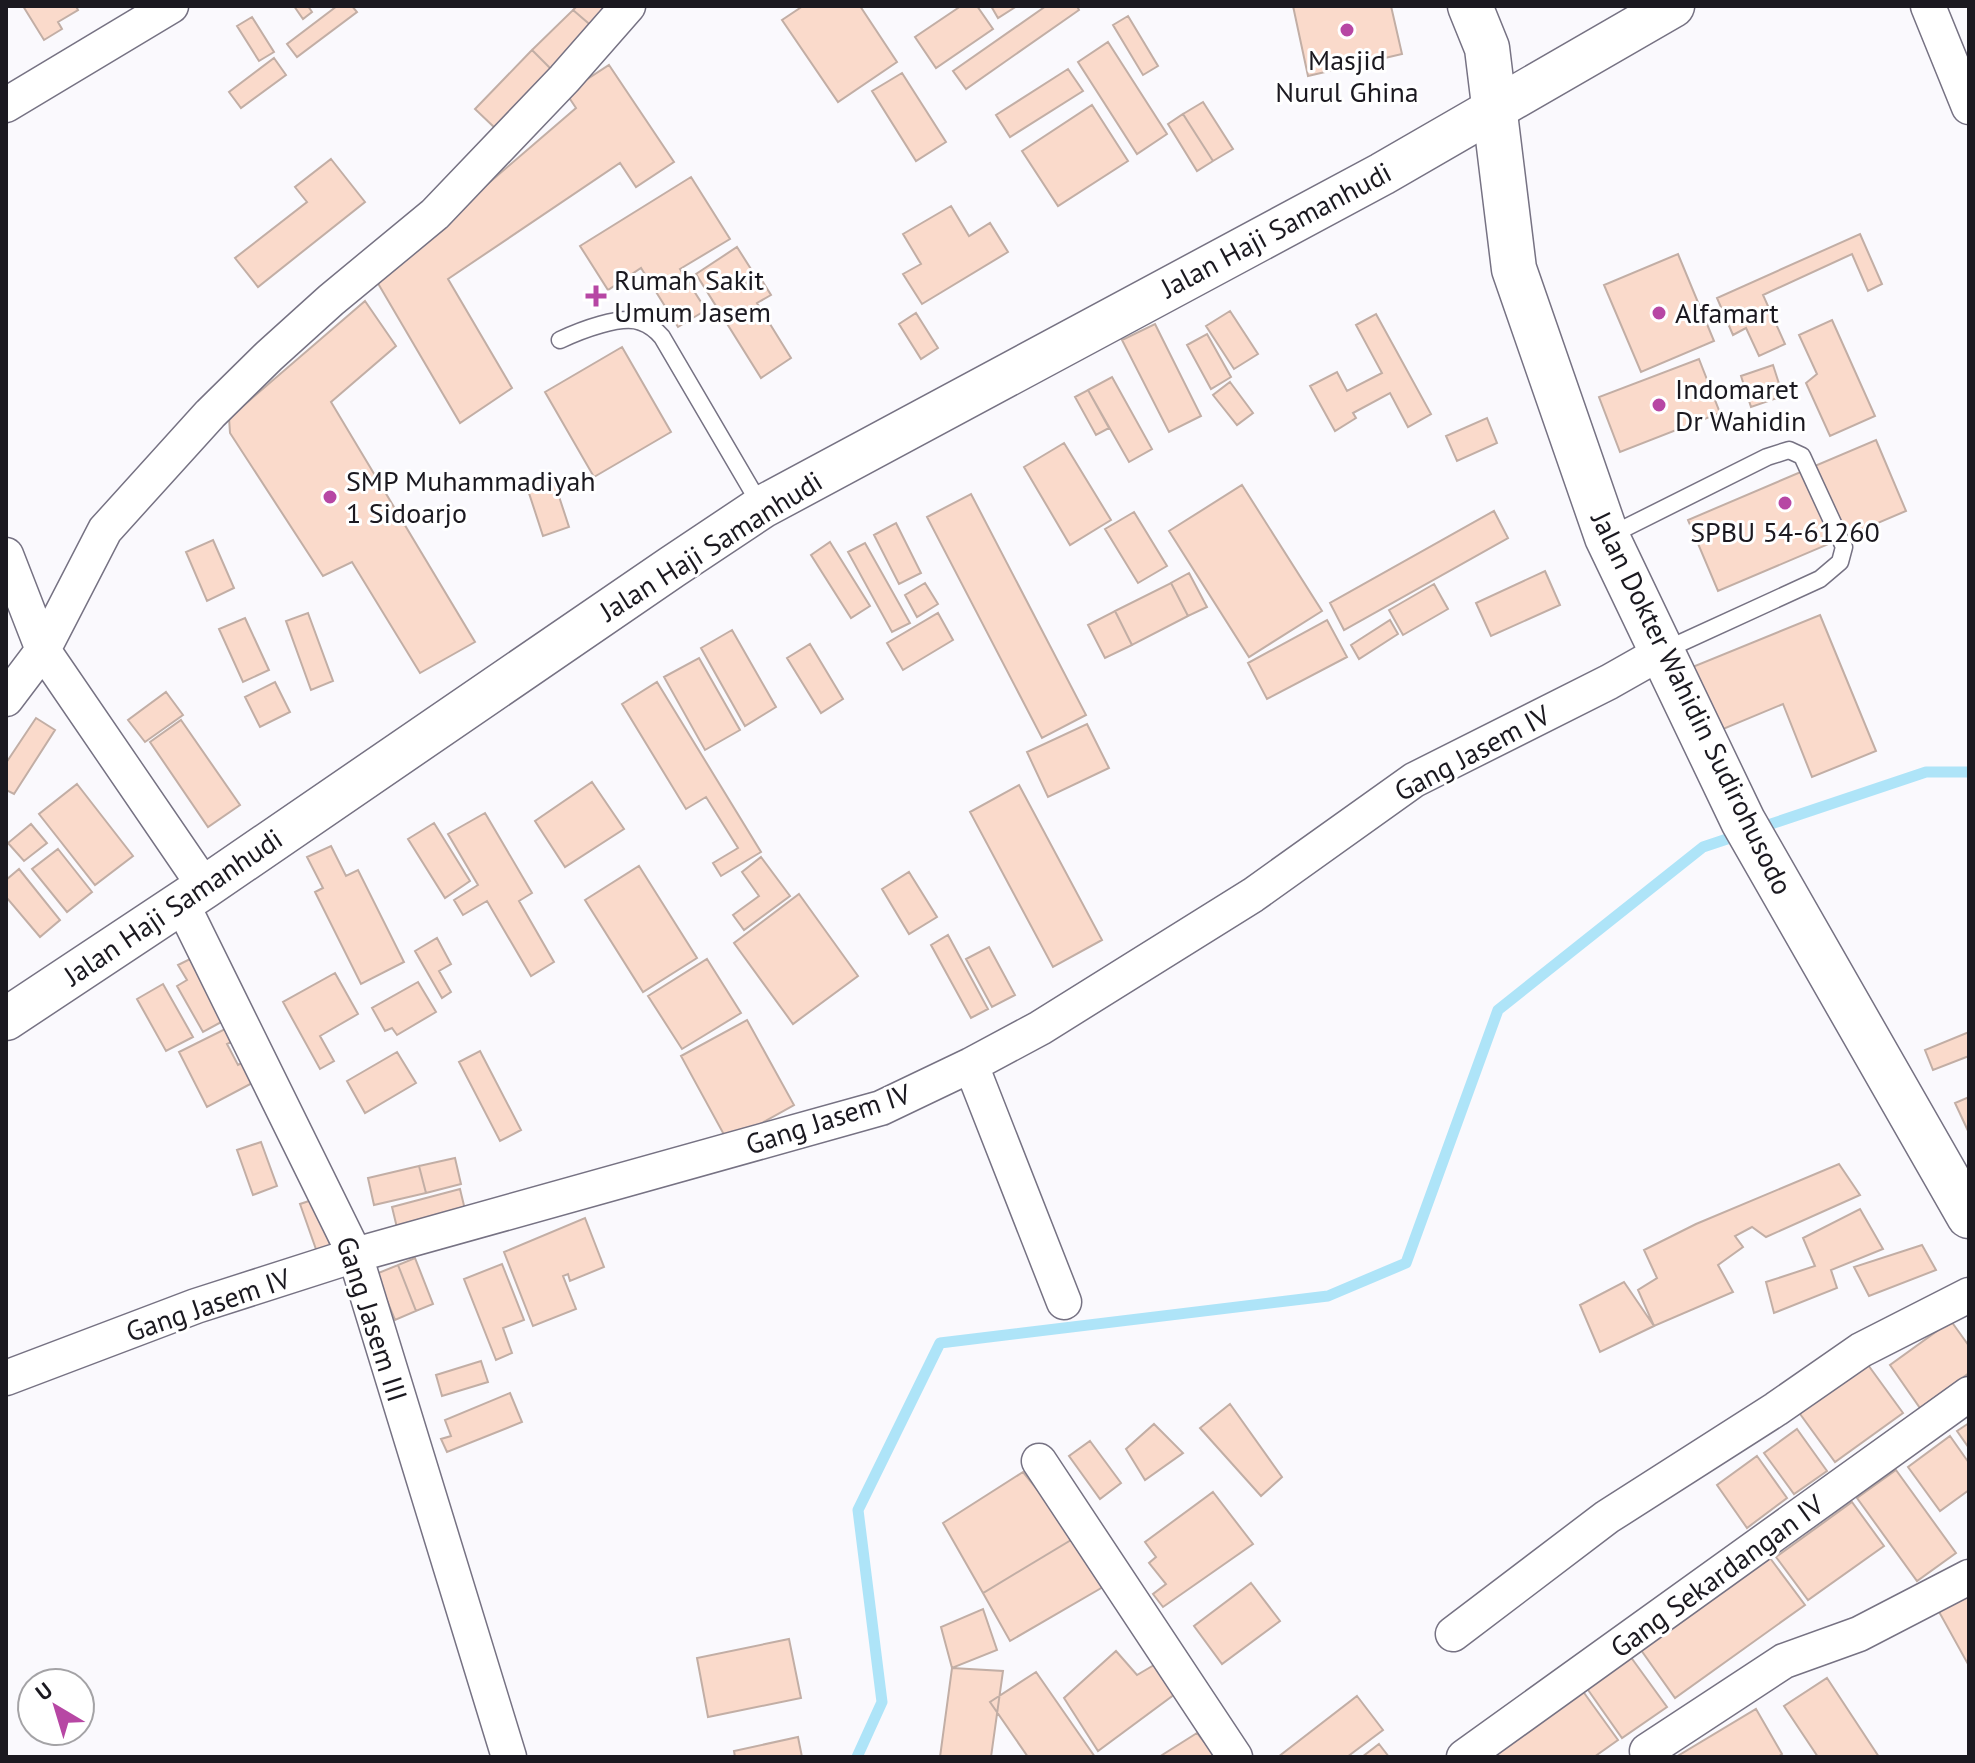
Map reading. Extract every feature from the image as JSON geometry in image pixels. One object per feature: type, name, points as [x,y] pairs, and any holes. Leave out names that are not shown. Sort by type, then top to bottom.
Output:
[{"type":"main road","name":"Jalan Dokter Wahidin Sudirohusodo","points":[[1470,6],[1487,48],[1514,269],[1607,537],[1743,821],[1969,1216]]},
{"type":"street","points":[[6,105],[171,6]]},
{"type":"street","points":[[6,699],[43,650],[105,530],[147,483],[269,356],[435,214],[564,79],[628,6]]},
{"type":"street","name":"Jalan Haji Samanhudi","points":[[6,1019],[762,507],[1368,181],[1673,6]]},
{"type":"street","points":[[1928,6],[1969,107]]},
{"type":"street","name":"Gang Jasem III","points":[[6,555],[43,650],[193,894],[355,1255],[509,1757]]},
{"type":"street","name":"Gang Jasem IV","points":[[6,1378],[196,1306],[355,1255],[881,1108],[1040,1028],[1253,895],[1414,780],[1662,652]]},
{"type":"street","points":[[971,1065],[1064,1302]]},
{"type":"street","points":[[1453,1634],[1607,1517],[1776,1409],[1861,1350],[1969,1295]]},
{"type":"street","name":"Gang Sekardangan IV","points":[[1464,1757],[1969,1394]]},
{"type":"street","points":[[1039,1461],[1235,1757]]},
{"type":"street","points":[[1647,1751],[1784,1661],[1859,1634],[1969,1577]]},
{"type":"lane","points":[[560,340],[594,325],[638,320],[654,328],[762,507]]},
{"type":"lane","points":[[1607,537],[1767,457],[1789,450],[1802,456],[1844,547],[1840,562],[1820,579],[1662,652]]},
{"type":"building","points":[[23,6],[76,6],[78,10],[58,22],[62,29],[44,40]]},
{"type":"building","points":[[294,6],[308,6],[312,12],[303,19]]},
{"type":"building","points":[[337,6],[352,6],[357,12],[297,57],[287,44]]},
{"type":"building","points":[[577,6],[615,6],[594,28],[573,10]]},
{"type":"building","points":[[803,6],[860,6],[897,62],[838,102],[782,20]]},
{"type":"building","points":[[961,6],[977,6],[993,29],[936,68],[915,37]]},
{"type":"building","points":[[991,6],[1017,6],[998,18]]},
{"type":"building","points":[[1046,6],[1077,6],[1079,10],[966,89],[953,71]]},
{"type":"building","name":"Masjid Nurul Ghina","points":[[1293,6],[1391,6],[1402,54],[1308,76]]},
{"type":"building","points":[[573,10],[594,28],[551,69],[532,50]]},
{"type":"building","points":[[1128,16],[1158,66],[1143,75],[1113,25]]},
{"type":"building","points":[[252,17],[274,52],[259,61],[237,26]]},
{"type":"building","points":[[1108,42],[1167,134],[1137,154],[1078,62]]},
{"type":"building","points":[[532,50],[551,69],[495,128],[475,109]]},
{"type":"building","points":[[274,58],[286,75],[241,108],[229,92]]},
{"type":"building","points":[[609,65],[674,162],[636,187],[620,163],[448,279],[512,388],[460,423],[376,280],[576,108],[566,93]]},
{"type":"building","points":[[1068,69],[1083,91],[1010,137],[996,115]]},
{"type":"building","points":[[902,73],[946,142],[916,161],[872,91]]},
{"type":"building","points":[[1203,102],[1233,149],[1213,161],[1183,114]]},
{"type":"building","points":[[1092,105],[1128,161],[1058,206],[1022,151]]},
{"type":"building","points":[[1183,114],[1213,161],[1197,171],[1168,124]]},
{"type":"building","points":[[331,159],[365,202],[258,287],[235,258],[307,202],[295,187]]},
{"type":"building","points":[[691,177],[730,239],[680,269],[706,310],[678,327],[641,268],[608,290],[580,246]]},
{"type":"building","points":[[951,206],[969,236],[990,223],[1008,252],[922,304],[903,274],[921,264],[903,234]]},
{"type":"building","points":[[1860,234],[1882,284],[1868,291],[1852,254],[1763,295],[1785,344],[1759,356],[1746,328],[1733,335],[1717,298]]},
{"type":"building","points":[[737,247],[756,277],[745,284],[749,290],[763,282],[771,295],[757,303],[791,358],[761,378],[696,274]]},
{"type":"building","name":"Alfamart","points":[[1678,254],[1714,341],[1641,372],[1604,285]]},
{"type":"building","name":"SMP Muhammadiyah 1 Sidoarjo","points":[[365,301],[396,346],[331,402],[475,642],[420,673],[352,562],[323,576],[230,433],[229,418]]},
{"type":"building","points":[[1230,311],[1258,354],[1234,369],[1206,326]]},
{"type":"building","points":[[916,313],[938,348],[921,359],[899,324]]},
{"type":"building","points":[[1376,314],[1431,414],[1408,427],[1390,393],[1353,413],[1356,418],[1335,431],[1310,386],[1337,372],[1347,391],[1382,373],[1356,325]]},
{"type":"building","points":[[1832,320],[1875,416],[1830,436],[1806,383],[1817,374],[1799,335]]},
{"type":"building","points":[[1155,324],[1201,416],[1169,432],[1122,340]]},
{"type":"building","points":[[1207,334],[1231,377],[1211,389],[1187,345]]},
{"type":"building","points":[[622,347],[671,432],[594,477],[545,392]]},
{"type":"building","name":"Indomaret Dr Wahidin","points":[[1699,359],[1720,413],[1620,452],[1599,397]]},
{"type":"building","points":[[1773,365],[1783,396],[1751,407],[1741,376]]},
{"type":"building","points":[[1112,377],[1152,449],[1129,462],[1088,390]]},
{"type":"building","points":[[1230,382],[1253,413],[1237,425],[1213,395]]},
{"type":"building","points":[[1088,390],[1109,428],[1096,435],[1075,397]]},
{"type":"building","points":[[1487,418],[1497,443],[1457,461],[1446,436]]},
{"type":"building","points":[[1876,440],[1906,511],[1718,591],[1688,520]]},
{"type":"building","points":[[1064,443],[1111,520],[1070,545],[1024,467]]},
{"type":"building","points":[[552,475],[569,527],[543,536],[526,484]]},
{"type":"building","points":[[1242,485],[1322,611],[1249,657],[1169,531]]},
{"type":"building","points":[[971,494],[1086,715],[1042,738],[927,517]]},
{"type":"building","points":[[1494,511],[1508,538],[1344,630],[1330,603]]},
{"type":"building","points":[[1134,512],[1167,566],[1138,583],[1105,529]]},
{"type":"building","points":[[896,523],[921,573],[899,584],[874,535]]},
{"type":"building","points":[[213,540],[234,588],[207,601],[186,552]]},
{"type":"building","points":[[830,542],[870,606],[851,618],[811,555]]},
{"type":"building","points":[[865,543],[910,623],[892,632],[848,552]]},
{"type":"building","points":[[1545,571],[1560,605],[1491,636],[1476,603]]},
{"type":"building","points":[[1189,573],[1207,607],[1188,616],[1171,583]]},
{"type":"building","points":[[925,583],[938,604],[917,617],[905,595]]},
{"type":"building","points":[[1171,583],[1188,616],[1132,645],[1115,611]]},
{"type":"building","points":[[1434,584],[1448,609],[1403,635],[1389,610]]},
{"type":"building","points":[[1115,611],[1132,645],[1105,658],[1088,625]]},
{"type":"building","points":[[308,613],[333,681],[311,690],[286,621]]},
{"type":"building","points":[[938,613],[953,640],[903,670],[887,643]]},
{"type":"building","points":[[1820,615],[1876,751],[1812,777],[1783,704],[1716,732],[1690,668]]},
{"type":"building","points":[[245,618],[269,670],[243,682],[219,629]]},
{"type":"building","points":[[1327,620],[1347,657],[1267,699],[1248,663]]},
{"type":"building","points":[[1390,620],[1398,634],[1359,659],[1351,645]]},
{"type":"building","points":[[732,630],[776,707],[745,726],[701,648]]},
{"type":"building","points":[[810,644],[843,699],[821,713],[787,658]]},
{"type":"building","points":[[699,658],[740,730],[705,750],[664,677]]},
{"type":"building","points":[[275,682],[290,712],[260,727],[245,697]]},
{"type":"building","points":[[657,682],[761,852],[721,876],[713,863],[738,848],[706,797],[686,809],[622,704]]},
{"type":"building","points":[[166,692],[183,715],[145,742],[128,720]]},
{"type":"building","points":[[36,718],[55,730],[14,794],[6,790],[6,763]]},
{"type":"building","points":[[181,720],[240,805],[208,827],[150,742]]},
{"type":"building","points":[[1087,724],[1109,768],[1048,797],[1027,752]]},
{"type":"building","points":[[592,782],[624,829],[565,867],[535,821]]},
{"type":"building","points":[[77,784],[133,856],[95,885],[39,814]]},
{"type":"building","points":[[1019,785],[1102,940],[1053,967],[970,812]]},
{"type":"building","points":[[485,813],[532,893],[519,901],[554,962],[531,976],[487,901],[463,915],[454,900],[478,885],[448,834]]},
{"type":"building","points":[[434,823],[470,881],[445,898],[408,839]]},
{"type":"building","points":[[31,824],[47,843],[24,861],[8,843]]},
{"type":"building","points":[[331,846],[346,876],[358,870],[404,962],[361,984],[315,892],[323,888],[307,857]]},
{"type":"building","points":[[58,849],[92,892],[67,912],[32,869]]},
{"type":"building","points":[[761,857],[790,896],[744,930],[733,915],[759,896],[742,872]]},
{"type":"building","points":[[639,866],[697,958],[643,992],[585,900]]},
{"type":"building","points":[[19,869],[60,920],[40,937],[6,897],[6,880]]},
{"type":"building","points":[[909,872],[937,917],[909,934],[882,889]]},
{"type":"building","points":[[799,894],[858,976],[793,1024],[734,943]]},
{"type":"building","points":[[948,935],[988,1009],[971,1018],[931,945]]},
{"type":"building","points":[[437,938],[451,964],[439,971],[451,992],[442,998],[415,951]]},
{"type":"building","points":[[989,947],[1015,995],[992,1007],[966,959]]},
{"type":"building","points":[[190,959],[225,1020],[203,1032],[177,986],[187,980],[178,965]]},
{"type":"building","points":[[707,959],[741,1013],[682,1049],[648,996]]},
{"type":"building","points":[[335,973],[358,1014],[320,1036],[334,1061],[320,1069],[283,1002]]},
{"type":"building","points":[[418,982],[436,1012],[397,1035],[392,1028],[385,1031],[372,1008]]},
{"type":"building","points":[[163,984],[193,1037],[166,1051],[137,999]]},
{"type":"building","points":[[747,1020],[794,1105],[728,1142],[681,1056]]},
{"type":"building","points":[[229,1027],[236,1040],[227,1044],[238,1065],[246,1061],[256,1081],[207,1107],[179,1052]]},
{"type":"building","points":[[1969,1032],[1969,1056],[1933,1070],[1925,1050]]},
{"type":"building","points":[[480,1051],[521,1130],[500,1141],[459,1062]]},
{"type":"building","points":[[397,1052],[416,1083],[365,1113],[347,1081]]},
{"type":"building","points":[[1969,1097],[1969,1133],[1955,1103]]},
{"type":"building","points":[[261,1142],[277,1186],[253,1195],[237,1150]]},
{"type":"building","points":[[455,1158],[461,1184],[426,1193],[419,1166]]},
{"type":"building","points":[[1839,1164],[1860,1195],[1766,1237],[1752,1227],[1735,1236],[1743,1247],[1718,1265],[1733,1292],[1654,1326],[1638,1290],[1657,1278],[1644,1250],[1696,1224]]},
{"type":"building","points":[[419,1166],[426,1193],[374,1205],[368,1178]]},
{"type":"building","points":[[460,1189],[467,1218],[399,1236],[392,1207]]},
{"type":"building","points":[[315,1199],[331,1248],[317,1252],[300,1204]]},
{"type":"building","points":[[1860,1209],[1883,1249],[1831,1270],[1837,1288],[1774,1313],[1766,1282],[1815,1266],[1803,1238]]},
{"type":"building","points":[[585,1218],[604,1267],[570,1281],[568,1274],[563,1276],[576,1309],[533,1326],[504,1252]]},
{"type":"building","points":[[1922,1245],[1936,1270],[1869,1296],[1854,1267]]},
{"type":"building","points":[[415,1258],[433,1304],[416,1311],[398,1265]]},
{"type":"building","points":[[502,1264],[524,1320],[503,1328],[512,1353],[496,1360],[464,1279]]},
{"type":"building","points":[[398,1265],[416,1311],[395,1320],[376,1274]]},
{"type":"building","points":[[1624,1282],[1654,1326],[1600,1352],[1580,1305]]},
{"type":"building","points":[[1951,1321],[1969,1346],[1969,1373],[1920,1408],[1890,1365]]},
{"type":"building","points":[[1863,1358],[1903,1413],[1835,1462],[1795,1407]]},
{"type":"building","points":[[481,1361],[488,1382],[442,1396],[436,1375]]},
{"type":"building","points":[[510,1393],[522,1422],[447,1452],[441,1439],[451,1436],[445,1420]]},
{"type":"building","points":[[1230,1404],[1282,1477],[1261,1496],[1200,1428]]},
{"type":"building","points":[[1969,1423],[1969,1448],[1957,1431]]},
{"type":"building","points":[[1154,1424],[1183,1453],[1145,1480],[1126,1449]]},
{"type":"building","points":[[1797,1429],[1827,1471],[1794,1494],[1764,1453]]},
{"type":"building","points":[[1950,1436],[1969,1463],[1969,1490],[1940,1511],[1908,1467]]},
{"type":"building","points":[[1090,1441],[1121,1483],[1100,1499],[1069,1456]]},
{"type":"building","points":[[1757,1456],[1787,1498],[1747,1528],[1717,1485]]},
{"type":"building","points":[[1896,1470],[1956,1553],[1917,1581],[1857,1498]]},
{"type":"building","points":[[1023,1472],[1076,1537],[983,1593],[943,1523]]},
{"type":"building","points":[[1213,1492],[1253,1544],[1163,1607],[1153,1594],[1166,1584],[1149,1563],[1156,1557],[1145,1542]]},
{"type":"building","points":[[1852,1502],[1884,1546],[1808,1600],[1776,1557]]},
{"type":"building","points":[[1071,1540],[1103,1587],[1010,1641],[983,1593]]},
{"type":"building","points":[[1770,1558],[1805,1605],[1675,1698],[1641,1650]]},
{"type":"building","points":[[1251,1583],[1280,1621],[1222,1664],[1194,1626]]},
{"type":"building","points":[[1969,1593],[1969,1666],[1938,1610]]},
{"type":"building","points":[[983,1609],[997,1650],[952,1668],[941,1627]]},
{"type":"building","points":[[789,1639],[801,1698],[708,1717],[697,1658]]},
{"type":"building","points":[[1116,1651],[1137,1675],[1154,1665],[1175,1694],[1098,1751],[1064,1698]]},
{"type":"building","points":[[1630,1656],[1667,1707],[1622,1738],[1586,1687]]},
{"type":"building","points":[[952,1668],[1003,1671],[991,1757],[940,1757]]},
{"type":"building","points":[[1036,1672],[1095,1757],[1028,1757],[990,1702]]},
{"type":"building","points":[[1827,1678],[1879,1757],[1818,1757],[1784,1706]]},
{"type":"building","points":[[1582,1690],[1618,1740],[1594,1757],[1499,1757],[1495,1752]]},
{"type":"building","points":[[1357,1696],[1383,1730],[1347,1757],[1278,1757]]},
{"type":"building","points":[[1756,1709],[1782,1754],[1778,1757],[1676,1757]]},
{"type":"building","points":[[1197,1733],[1216,1757],[1159,1757]]},
{"type":"building","points":[[798,1737],[802,1757],[735,1757],[734,1751]]},
{"type":"building","points":[[1379,1744],[1389,1757],[1362,1757]]},
{"type":"waterway","points":[[1759,828],[1926,772],[1969,772]]},
{"type":"waterway","points":[[857,1757],[882,1702],[858,1510],[940,1343],[1328,1296],[1406,1263],[1498,1010],[1703,847],[1739,835]]},
{"type":"place","name":"Masjid Nurul Ghina","points":[[1347,30]]},
{"type":"place","name":"Rumah Sakit Umum Jasem","points":[[596,296]]},
{"type":"place","name":"Alfamart","points":[[1659,313]]},
{"type":"place","name":"Indomaret Dr Wahidin","points":[[1659,405]]},
{"type":"place","name":"SMP Muhammadiyah 1 Sidoarjo","points":[[330,497]]},
{"type":"place","name":"SPBU 54-61260","points":[[1785,503]]}]
